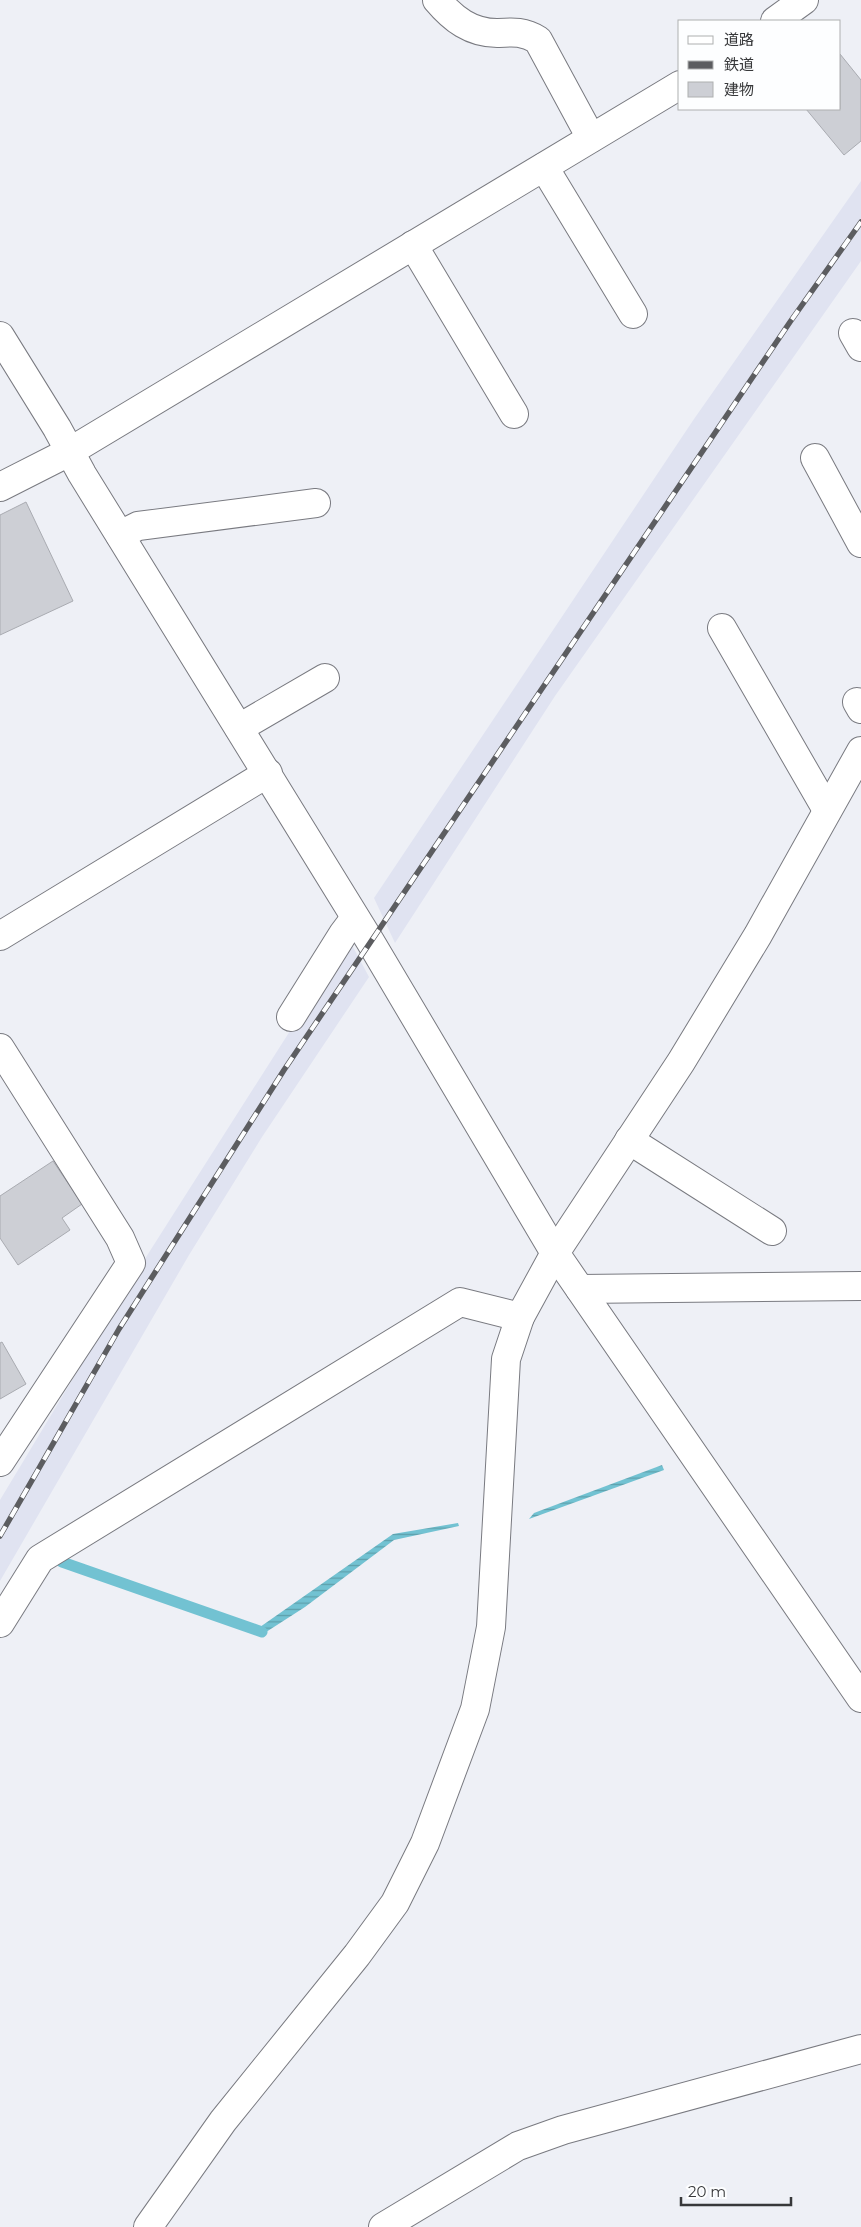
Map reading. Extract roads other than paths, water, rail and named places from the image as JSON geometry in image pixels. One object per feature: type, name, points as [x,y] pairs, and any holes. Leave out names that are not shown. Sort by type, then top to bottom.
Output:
[{"type":"street","points":[[437,0],[449,15],[465,26],[495,33],[516,31],[530,35],[538,40],[591,138]]},
{"type":"street","points":[[776,20],[804,0]]},
{"type":"street","points":[[0,486],[69,452],[678,87]]},
{"type":"street","points":[[544,167],[633,314]]},
{"type":"street","points":[[413,245],[514,414]]},
{"type":"street","points":[[0,336],[57,428],[69,452],[404,996],[555,1253],[861,1698]]},
{"type":"street","points":[[815,458],[861,543]]},
{"type":"street","points":[[120,535],[138,526],[316,503]]},
{"type":"street","points":[[722,628],[827,810]]},
{"type":"street","points":[[239,728],[325,678]]},
{"type":"street","points":[[148,2227],[223,2121],[368,1940],[395,1903],[425,1843],[475,1709],[491,1627],[506,1359],[520,1317],[555,1253],[681,1062],[758,935],[861,751]]},
{"type":"street","points":[[0,936],[268,773]]},
{"type":"street","points":[[291,1017],[355,918]]},
{"type":"street","points":[[0,1048],[120,1238],[132,1263],[0,1462]]},
{"type":"street","points":[[629,1140],[772,1231]]},
{"type":"street","points":[[580,1289],[861,1286]]},
{"type":"street","points":[[0,1623],[40,1559],[460,1302],[520,1317]]},
{"type":"street","points":[[383,2227],[518,2146],[563,2130],[861,2049]]},
{"type":"water","points":[[662,1465],[664,1470],[529,1519],[534,1513]]},
{"type":"water","points":[[458,1523],[459,1526],[394,1540],[305,1607],[263,1634],[260,1627],[393,1534]]},
{"type":"waterway","points":[[62,1562],[262,1632]]},
{"type":"railway","points":[[0,1536],[119,1329],[284,1070],[790,322],[861,222]]}]
